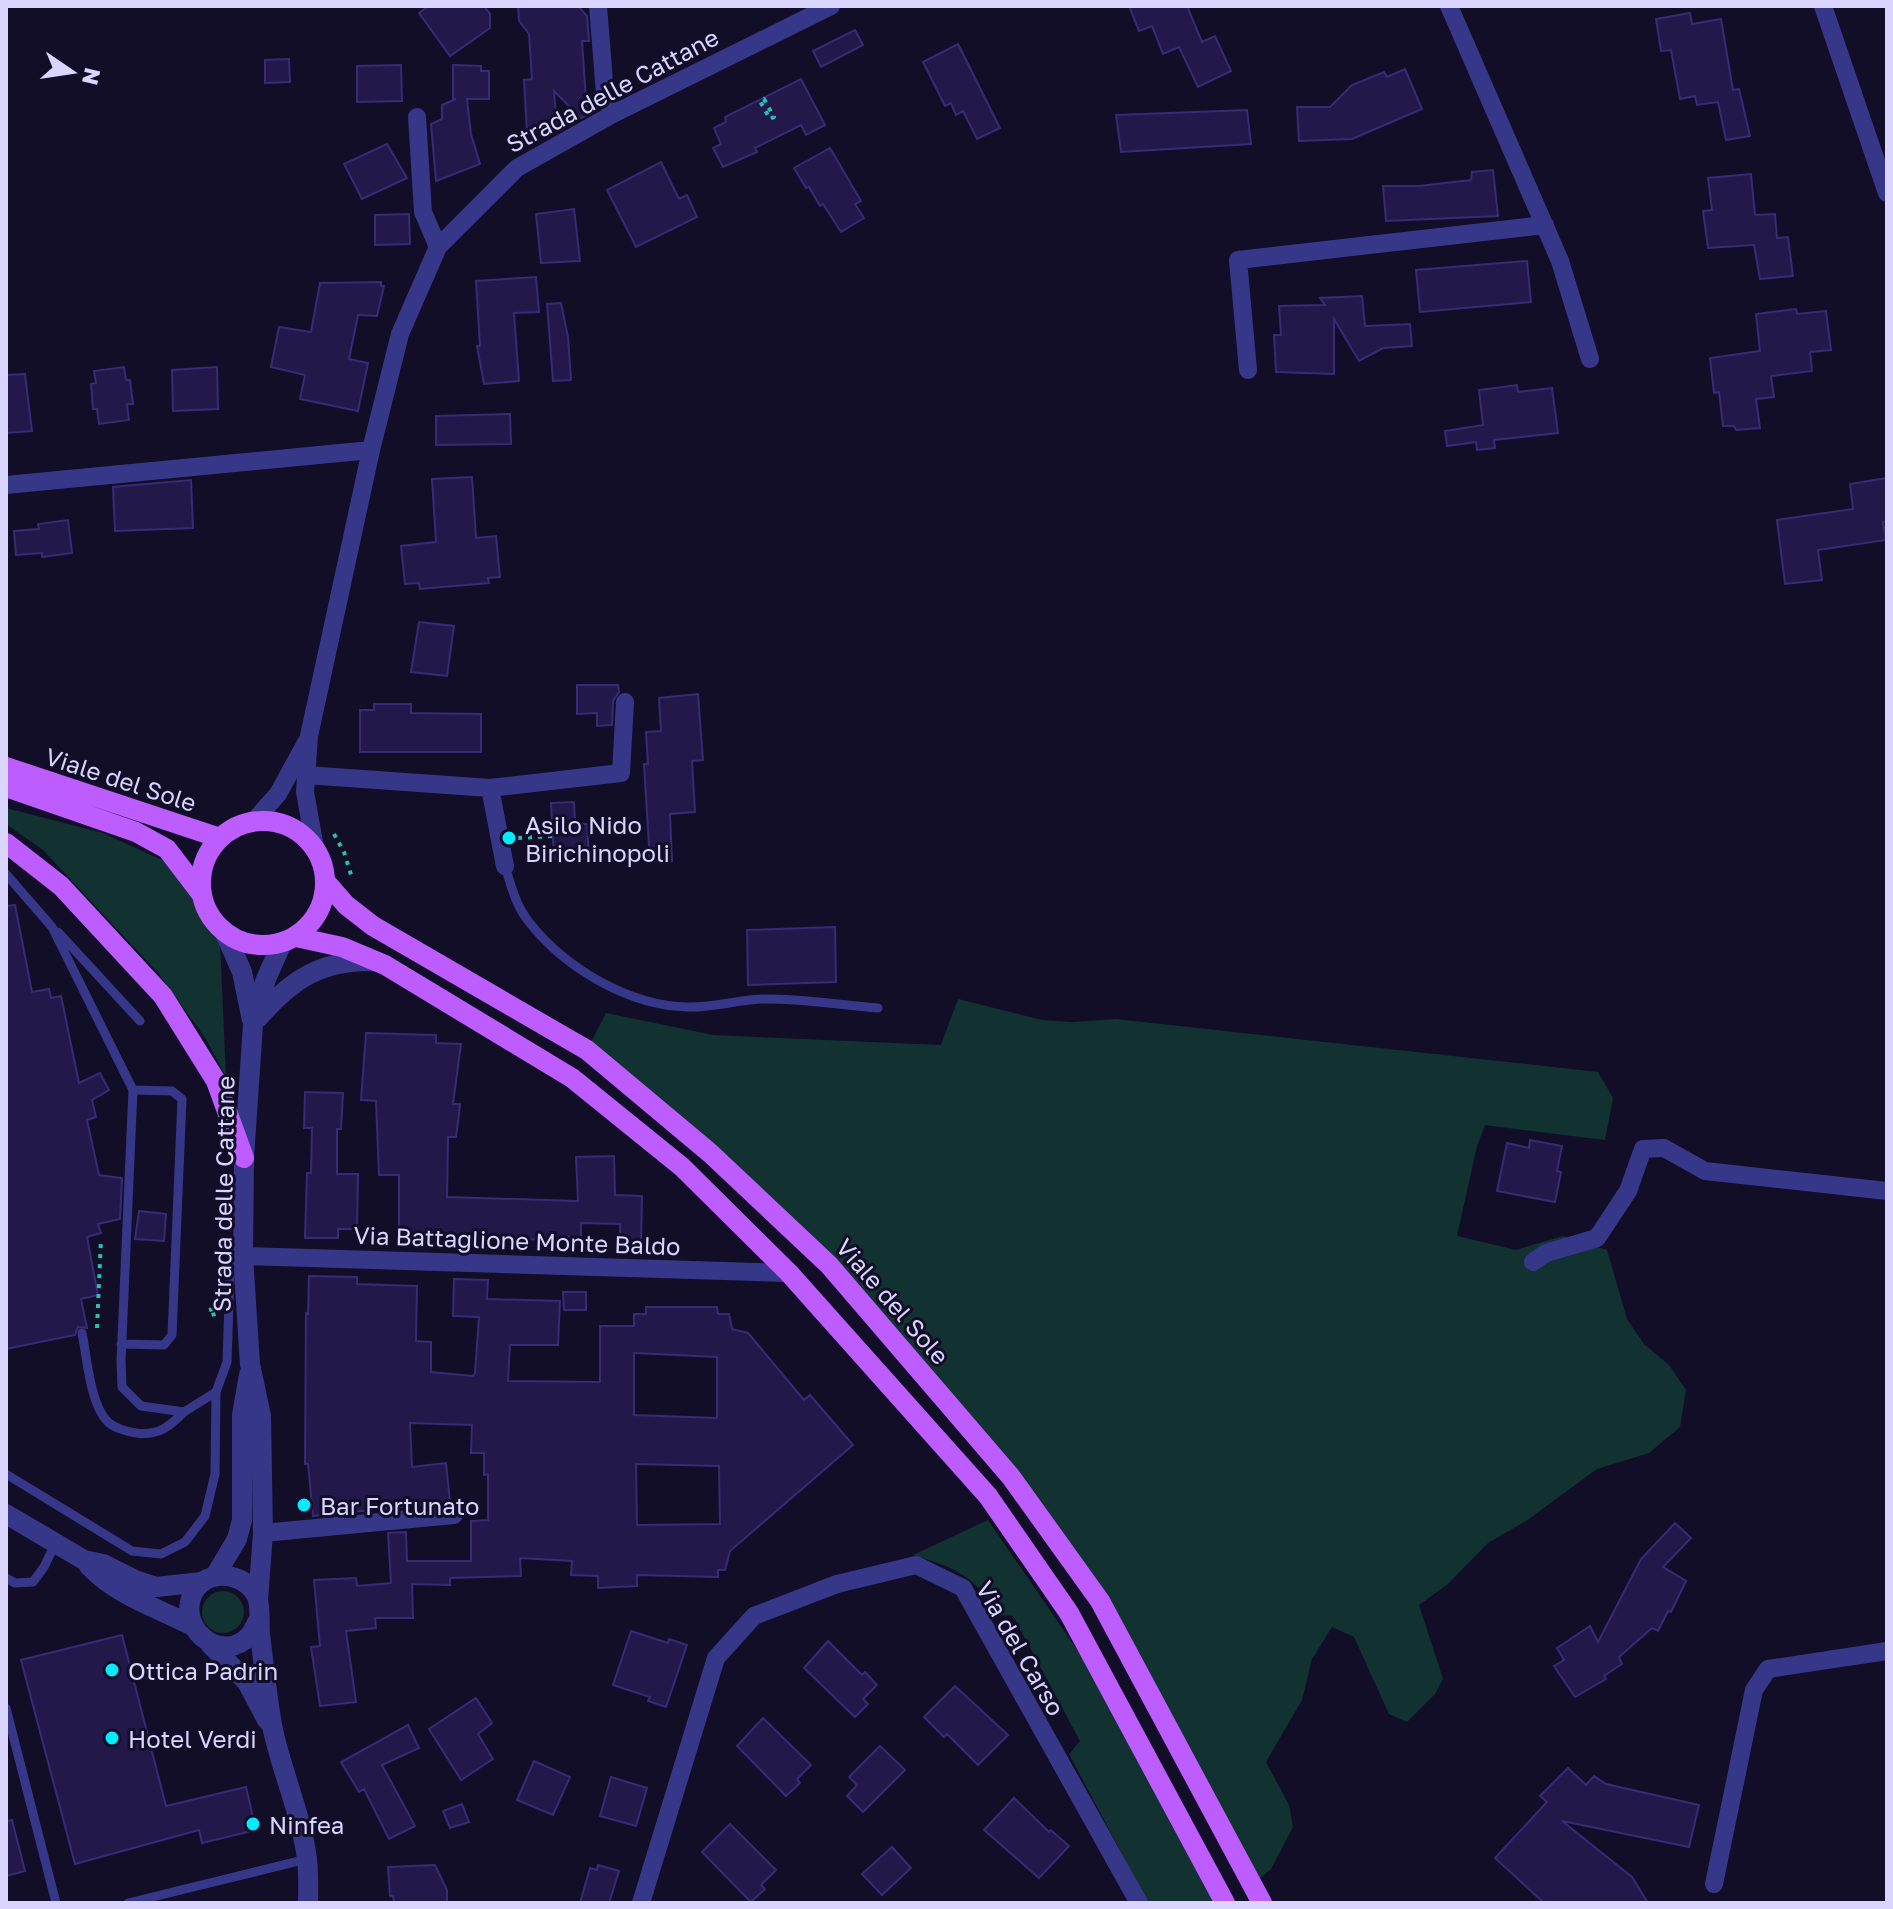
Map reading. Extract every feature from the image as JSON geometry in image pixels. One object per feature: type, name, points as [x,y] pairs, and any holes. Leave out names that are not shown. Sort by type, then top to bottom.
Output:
[{"type":"main road","name":"Viale del Sole","points":[[6,767],[220,838]]},
{"type":"main road","name":"Viale del Sole","points":[[6,787],[146,838],[167,849],[202,895],[214,922],[225,933]]},
{"type":"main road","points":[[202,895],[206,858],[220,838],[238,826],[268,821],[294,829],[315,848]]},
{"type":"main road","points":[[6,843],[61,886],[163,996],[216,1081],[244,1158]]},
{"type":"main road","name":"Viale del Sole","points":[[315,848],[323,864],[326,882],[346,905],[373,926],[587,1050],[710,1153],[829,1265],[1011,1477],[1100,1601],[1262,1903]]},
{"type":"main road","points":[[289,940],[315,919],[325,895],[326,882]]},
{"type":"main road","points":[[225,933],[242,943],[289,940],[342,947],[378,961],[572,1078],[682,1167],[789,1273],[988,1496],[1069,1613],[1225,1903]]},
{"type":"street","points":[[598,6],[605,94],[613,114]]},
{"type":"street","name":"Strada delle Cattane","points":[[315,848],[305,792],[309,736],[371,450],[400,334],[438,247],[517,168],[613,114],[831,6]]},
{"type":"street","points":[[1449,6],[1560,261],[1590,359]]},
{"type":"street","points":[[1823,6],[1887,193]]},
{"type":"street","points":[[417,117],[423,212],[438,247]]},
{"type":"street","points":[[1248,370],[1238,260],[1545,225]]},
{"type":"street","points":[[6,485],[371,450]]},
{"type":"street","points":[[306,775],[490,788],[621,773],[625,702]]},
{"type":"street","name":"Strada delle Cattane","points":[[253,822],[278,794],[309,736]]},
{"type":"street","points":[[490,788],[505,866]]},
{"type":"street","name":"Strada delle Cattane","points":[[225,933],[242,972],[253,1024]]},
{"type":"street","name":"Strada delle Cattane","points":[[289,940],[266,979],[253,1024],[244,1158],[243,1256],[250,1364],[261,1416],[263,1533],[259,1609],[273,1730],[307,1859],[308,1903]]},
{"type":"street","points":[[253,1024],[279,994],[311,972],[347,961],[378,961]]},
{"type":"street","points":[[1533,1262],[1546,1253],[1597,1238],[1628,1191],[1643,1149],[1664,1148],[1705,1171],[1887,1191]]},
{"type":"street","name":"Via Battaglione Monte Baldo","points":[[243,1256],[789,1273]]},
{"type":"street","name":"Strada delle Cattane","points":[[208,1579],[237,1539],[242,1520],[242,1415],[250,1364]]},
{"type":"street","points":[[6,1514],[84,1560],[103,1564],[156,1587],[208,1579],[233,1576],[249,1584],[259,1609],[249,1637],[231,1646],[210,1644],[191,1625],[188,1610],[192,1595],[208,1579]]},
{"type":"street","points":[[263,1533],[454,1515]]},
{"type":"street","points":[[84,1560],[99,1576],[141,1602],[191,1625]]},
{"type":"street","name":"Via del Carso","points":[[641,1903],[716,1658],[754,1616],[837,1584],[916,1565],[963,1588],[1139,1903]]},
{"type":"street","name":"Strada delle Cattane","points":[[210,1644],[247,1682],[273,1730]]},
{"type":"street","points":[[1714,1884],[1754,1690],[1768,1669],[1887,1651]]},
{"type":"lane","points":[[6,761],[33,777]]},
{"type":"lane","points":[[505,866],[514,896],[529,922],[553,947],[584,971],[646,1002],[689,1008],[762,999],[878,1008]]},
{"type":"lane","points":[[6,874],[140,1021]]},
{"type":"lane","points":[[52,927],[133,1090],[121,1344],[122,1387],[141,1406],[184,1412]]},
{"type":"lane","points":[[121,1344],[164,1345],[172,1335],[182,1099],[172,1091],[133,1090]]},
{"type":"lane","points":[[6,1474],[132,1551],[161,1554],[185,1542],[205,1516],[215,1474],[216,1392],[227,1362],[230,1272],[236,1259],[243,1256]]},
{"type":"lane","points":[[82,1333],[96,1402],[108,1424],[129,1432],[152,1435],[170,1427],[184,1412],[216,1392]]},
{"type":"lane","points":[[6,1578],[15,1583],[33,1582],[55,1544]]},
{"type":"lane","points":[[6,1708],[56,1903]]},
{"type":"lane","points":[[128,1903],[307,1859]]},
{"type":"path","points":[[764,99],[774,117],[770,119],[760,101],[764,99]]},
{"type":"path","points":[[333,831],[357,887]]},
{"type":"path","points":[[500,838],[553,836]]},
{"type":"green space","points":[[6,808],[103,833],[175,866],[189,884],[196,905],[220,942],[226,1077],[206,1039],[159,974],[43,850],[6,824]]},
{"type":"green space","points":[[958,999],[1042,1020],[1072,1022],[1116,1019],[1598,1072],[1613,1098],[1605,1140],[1485,1125],[1477,1146],[1457,1236],[1516,1250],[1563,1236],[1607,1250],[1627,1319],[1644,1344],[1669,1365],[1686,1390],[1680,1427],[1649,1453],[1597,1469],[1526,1521],[1488,1543],[1448,1584],[1419,1605],[1443,1679],[1435,1694],[1407,1722],[1389,1714],[1354,1637],[1332,1627],[1312,1659],[1302,1700],[1266,1762],[1289,1805],[1293,1827],[1271,1869],[1252,1885],[1100,1601],[829,1265],[587,1050],[606,1013],[713,1035],[941,1045]]},
{"type":"green space","points":[[988,1520],[1082,1657],[1214,1903],[1148,1903],[1069,1754],[1080,1741],[1013,1616],[999,1615],[981,1591],[963,1575],[913,1555]]},
{"type":"green space","points":[[223,1591],[238,1597],[244,1612],[238,1627],[223,1633],[208,1627],[202,1612],[208,1597]]},
{"type":"building","points":[[429,6],[484,6],[490,14],[490,28],[450,56],[419,13]]},
{"type":"building","points":[[518,6],[578,6],[587,16],[589,41],[582,41],[587,115],[581,118],[554,91],[557,128],[527,132],[524,80],[532,79],[529,34],[519,21]]},
{"type":"building","points":[[1129,6],[1187,6],[1202,42],[1215,36],[1231,71],[1198,87],[1179,47],[1163,54],[1152,26],[1139,31]]},
{"type":"building","points":[[1690,13],[1692,24],[1721,19],[1733,90],[1739,89],[1750,136],[1726,140],[1718,102],[1697,105],[1695,96],[1680,99],[1671,50],[1661,51],[1656,19]]},
{"type":"building","points":[[855,30],[863,45],[821,67],[813,51]]},
{"type":"building","points":[[958,44],[1000,128],[977,139],[963,111],[956,115],[951,103],[945,106],[923,62]]},
{"type":"building","points":[[289,59],[290,82],[265,83],[265,60]]},
{"type":"building","points":[[401,65],[402,101],[357,102],[357,66]]},
{"type":"building","points":[[453,65],[481,66],[481,71],[489,71],[489,99],[467,99],[471,134],[480,164],[436,181],[431,124],[442,119],[442,105],[456,99],[453,99]]},
{"type":"building","points":[[1405,69],[1422,109],[1352,139],[1299,141],[1297,107],[1330,107],[1352,85],[1384,72],[1387,77]]},
{"type":"building","points":[[801,79],[825,125],[806,135],[801,125],[755,148],[757,152],[723,167],[713,148],[721,144],[714,128],[726,122],[725,117]]},
{"type":"building","points":[[1247,110],[1251,144],[1121,152],[1116,115]]},
{"type":"building","points":[[387,144],[407,178],[362,199],[344,164]]},
{"type":"building","points":[[830,148],[861,201],[855,204],[864,218],[841,232],[794,168]]},
{"type":"building","points":[[661,162],[679,199],[687,195],[697,217],[636,247],[607,190]]},
{"type":"building","points":[[1493,170],[1498,216],[1386,221],[1383,186],[1419,186],[1471,180],[1472,172]]},
{"type":"building","points":[[1751,174],[1755,215],[1775,214],[1777,238],[1788,237],[1793,276],[1760,279],[1754,245],[1708,248],[1703,211],[1712,210],[1708,178]]},
{"type":"building","points":[[574,209],[580,261],[541,263],[536,214]]},
{"type":"building","points":[[409,214],[410,244],[375,245],[375,215]]},
{"type":"building","points":[[1527,261],[1531,302],[1420,312],[1416,270]]},
{"type":"building","points":[[536,277],[539,312],[514,313],[519,381],[484,384],[477,346],[480,346],[476,281]]},
{"type":"building","points":[[381,282],[384,286],[377,316],[358,315],[349,359],[368,363],[358,411],[300,399],[305,375],[271,367],[279,327],[311,332],[320,283]]},
{"type":"building","points":[[1362,296],[1365,326],[1410,324],[1412,346],[1383,348],[1359,361],[1334,319],[1334,374],[1276,372],[1274,335],[1281,335],[1279,306],[1325,305],[1320,298]]},
{"type":"building","points":[[561,303],[568,337],[571,380],[553,381],[547,304]]},
{"type":"building","points":[[1796,309],[1797,314],[1826,311],[1831,350],[1810,352],[1812,371],[1771,376],[1774,397],[1756,399],[1760,428],[1736,430],[1734,426],[1723,426],[1719,392],[1714,393],[1710,358],[1760,351],[1756,314]]},
{"type":"building","points":[[124,367],[126,380],[130,380],[133,404],[127,404],[129,420],[99,424],[97,409],[93,409],[91,384],[96,383],[94,371]]},
{"type":"building","points":[[217,367],[218,409],[173,411],[172,370]]},
{"type":"building","points":[[25,374],[32,431],[6,433],[6,375]]},
{"type":"building","points":[[1517,385],[1518,392],[1552,388],[1558,433],[1494,440],[1495,448],[1477,450],[1476,442],[1447,446],[1445,431],[1483,425],[1479,390]]},
{"type":"building","points":[[510,414],[511,444],[436,445],[436,416]]},
{"type":"building","points":[[472,477],[476,538],[496,536],[500,577],[488,578],[489,583],[420,589],[419,583],[405,584],[401,546],[436,542],[432,479]]},
{"type":"building","points":[[1887,478],[1887,521],[1883,522],[1886,540],[1818,550],[1822,580],[1785,584],[1777,520],[1853,509],[1850,484]]},
{"type":"building","points":[[191,480],[193,528],[115,531],[113,487]]},
{"type":"building","points":[[68,520],[72,553],[42,557],[42,553],[16,555],[14,531],[39,529],[38,524]]},
{"type":"building","points":[[419,622],[454,626],[447,676],[411,672]]},
{"type":"building","points":[[577,685],[618,685],[619,692],[613,701],[612,725],[597,726],[597,713],[577,714]]},
{"type":"building","points":[[698,694],[703,760],[692,761],[695,812],[670,814],[672,861],[650,862],[644,764],[648,764],[646,732],[661,731],[659,698]]},
{"type":"building","points":[[374,704],[411,704],[411,713],[481,714],[481,752],[360,752],[360,710],[374,710]]},
{"type":"building","points":[[574,802],[575,824],[587,824],[589,858],[554,859],[551,803]]},
{"type":"building","points":[[15,905],[32,992],[49,989],[51,998],[61,996],[79,1083],[100,1073],[109,1090],[92,1100],[96,1117],[87,1120],[99,1175],[122,1178],[120,1219],[98,1224],[101,1233],[87,1237],[98,1295],[81,1299],[87,1328],[78,1327],[75,1335],[6,1349],[6,906]]},
{"type":"building","points":[[835,927],[836,982],[748,985],[747,930]]},
{"type":"building","points":[[366,1033],[436,1035],[436,1043],[461,1044],[453,1104],[460,1104],[459,1115],[456,1137],[448,1137],[447,1197],[578,1201],[576,1157],[614,1156],[615,1195],[642,1196],[641,1245],[620,1244],[620,1224],[581,1223],[581,1237],[564,1237],[564,1240],[399,1237],[399,1175],[379,1175],[376,1101],[361,1100]]},
{"type":"building","points":[[305,1092],[343,1093],[341,1129],[337,1129],[337,1174],[358,1174],[357,1229],[338,1229],[338,1238],[305,1238],[312,1128],[304,1128]]},
{"type":"building","points":[[1530,1140],[1562,1146],[1555,1202],[1497,1191],[1507,1143],[1529,1148]]},
{"type":"building","points":[[139,1211],[166,1214],[164,1241],[135,1239]]},
{"type":"building","points":[[309,1276],[357,1277],[357,1284],[417,1286],[416,1341],[431,1342],[431,1372],[473,1376],[479,1317],[453,1316],[454,1279],[488,1280],[487,1299],[560,1301],[558,1345],[510,1345],[508,1381],[600,1382],[600,1326],[634,1326],[634,1314],[646,1314],[646,1307],[717,1307],[718,1314],[729,1314],[732,1329],[748,1333],[804,1400],[810,1395],[853,1445],[730,1551],[725,1570],[718,1570],[718,1577],[637,1575],[637,1586],[598,1588],[598,1576],[571,1575],[572,1561],[520,1558],[521,1576],[450,1578],[450,1585],[412,1584],[413,1618],[375,1618],[376,1628],[346,1631],[356,1702],[320,1706],[311,1647],[320,1646],[314,1580],[356,1578],[357,1586],[391,1583],[388,1533],[406,1532],[407,1561],[471,1561],[471,1521],[488,1520],[488,1474],[484,1475],[484,1453],[471,1453],[472,1425],[410,1423],[412,1467],[446,1463],[450,1502],[313,1516],[308,1464],[305,1464]],"holes":[[[634,1353],[717,1357],[717,1418],[634,1415]],[[636,1464],[719,1466],[720,1524],[637,1525]]]},
{"type":"building","points":[[563,1292],[586,1292],[586,1310],[564,1310]]},
{"type":"building","points":[[1675,1523],[1691,1538],[1663,1567],[1686,1581],[1671,1612],[1668,1611],[1658,1631],[1652,1628],[1619,1657],[1622,1664],[1604,1676],[1606,1679],[1575,1697],[1554,1666],[1564,1660],[1557,1648],[1590,1626],[1598,1642],[1641,1559]]},
{"type":"building","points":[[631,1631],[668,1643],[669,1639],[687,1645],[666,1707],[648,1701],[650,1697],[613,1685]]},
{"type":"building","points":[[122,1635],[166,1806],[246,1787],[256,1830],[202,1843],[199,1830],[75,1864],[21,1660]]},
{"type":"building","points":[[828,1641],[862,1675],[865,1672],[877,1685],[863,1699],[868,1704],[855,1717],[804,1668]]},
{"type":"building","points":[[955,1686],[1008,1735],[978,1765],[947,1734],[944,1737],[924,1717]]},
{"type":"building","points":[[476,1698],[492,1723],[478,1734],[493,1759],[461,1780],[429,1729]]},
{"type":"building","points":[[763,1718],[811,1765],[797,1779],[800,1783],[786,1796],[737,1746]]},
{"type":"building","points":[[408,1725],[419,1748],[382,1765],[415,1826],[389,1839],[364,1789],[359,1792],[341,1762]]},
{"type":"building","points":[[880,1746],[905,1770],[863,1812],[847,1796],[857,1785],[849,1777]]},
{"type":"building","points":[[534,1761],[570,1777],[553,1815],[517,1800]]},
{"type":"building","points":[[1568,1768],[1586,1785],[1594,1776],[1606,1784],[1699,1805],[1689,1847],[1562,1821],[1632,1877],[1648,1903],[1544,1903],[1495,1858],[1547,1802],[1540,1796]]},
{"type":"building","points":[[611,1777],[647,1788],[636,1826],[600,1816]]},
{"type":"building","points":[[1014,1798],[1049,1832],[1051,1830],[1069,1846],[1039,1878],[984,1830]]},
{"type":"building","points":[[462,1804],[469,1822],[450,1828],[443,1811]]},
{"type":"building","points":[[12,1820],[25,1871],[6,1876],[6,1821]]},
{"type":"building","points":[[730,1824],[776,1870],[761,1885],[765,1889],[751,1902],[702,1852]]},
{"type":"building","points":[[892,1847],[911,1868],[882,1895],[862,1874]]},
{"type":"building","points":[[435,1865],[447,1890],[447,1903],[394,1903],[393,1896],[390,1896],[388,1867]]},
{"type":"building","points":[[598,1865],[619,1871],[609,1903],[580,1903],[590,1868],[597,1870]]},
{"type":"place","name":"Asilo Nido Birichinopoli","points":[[509,838]]},
{"type":"place","name":"Bar Fortunato","points":[[304,1505]]},
{"type":"place","name":"Ottica Padrin","points":[[112,1670]]},
{"type":"place","name":"Hotel Verdi","points":[[112,1738]]},
{"type":"place","name":"Ninfea","points":[[253,1824]]}]
